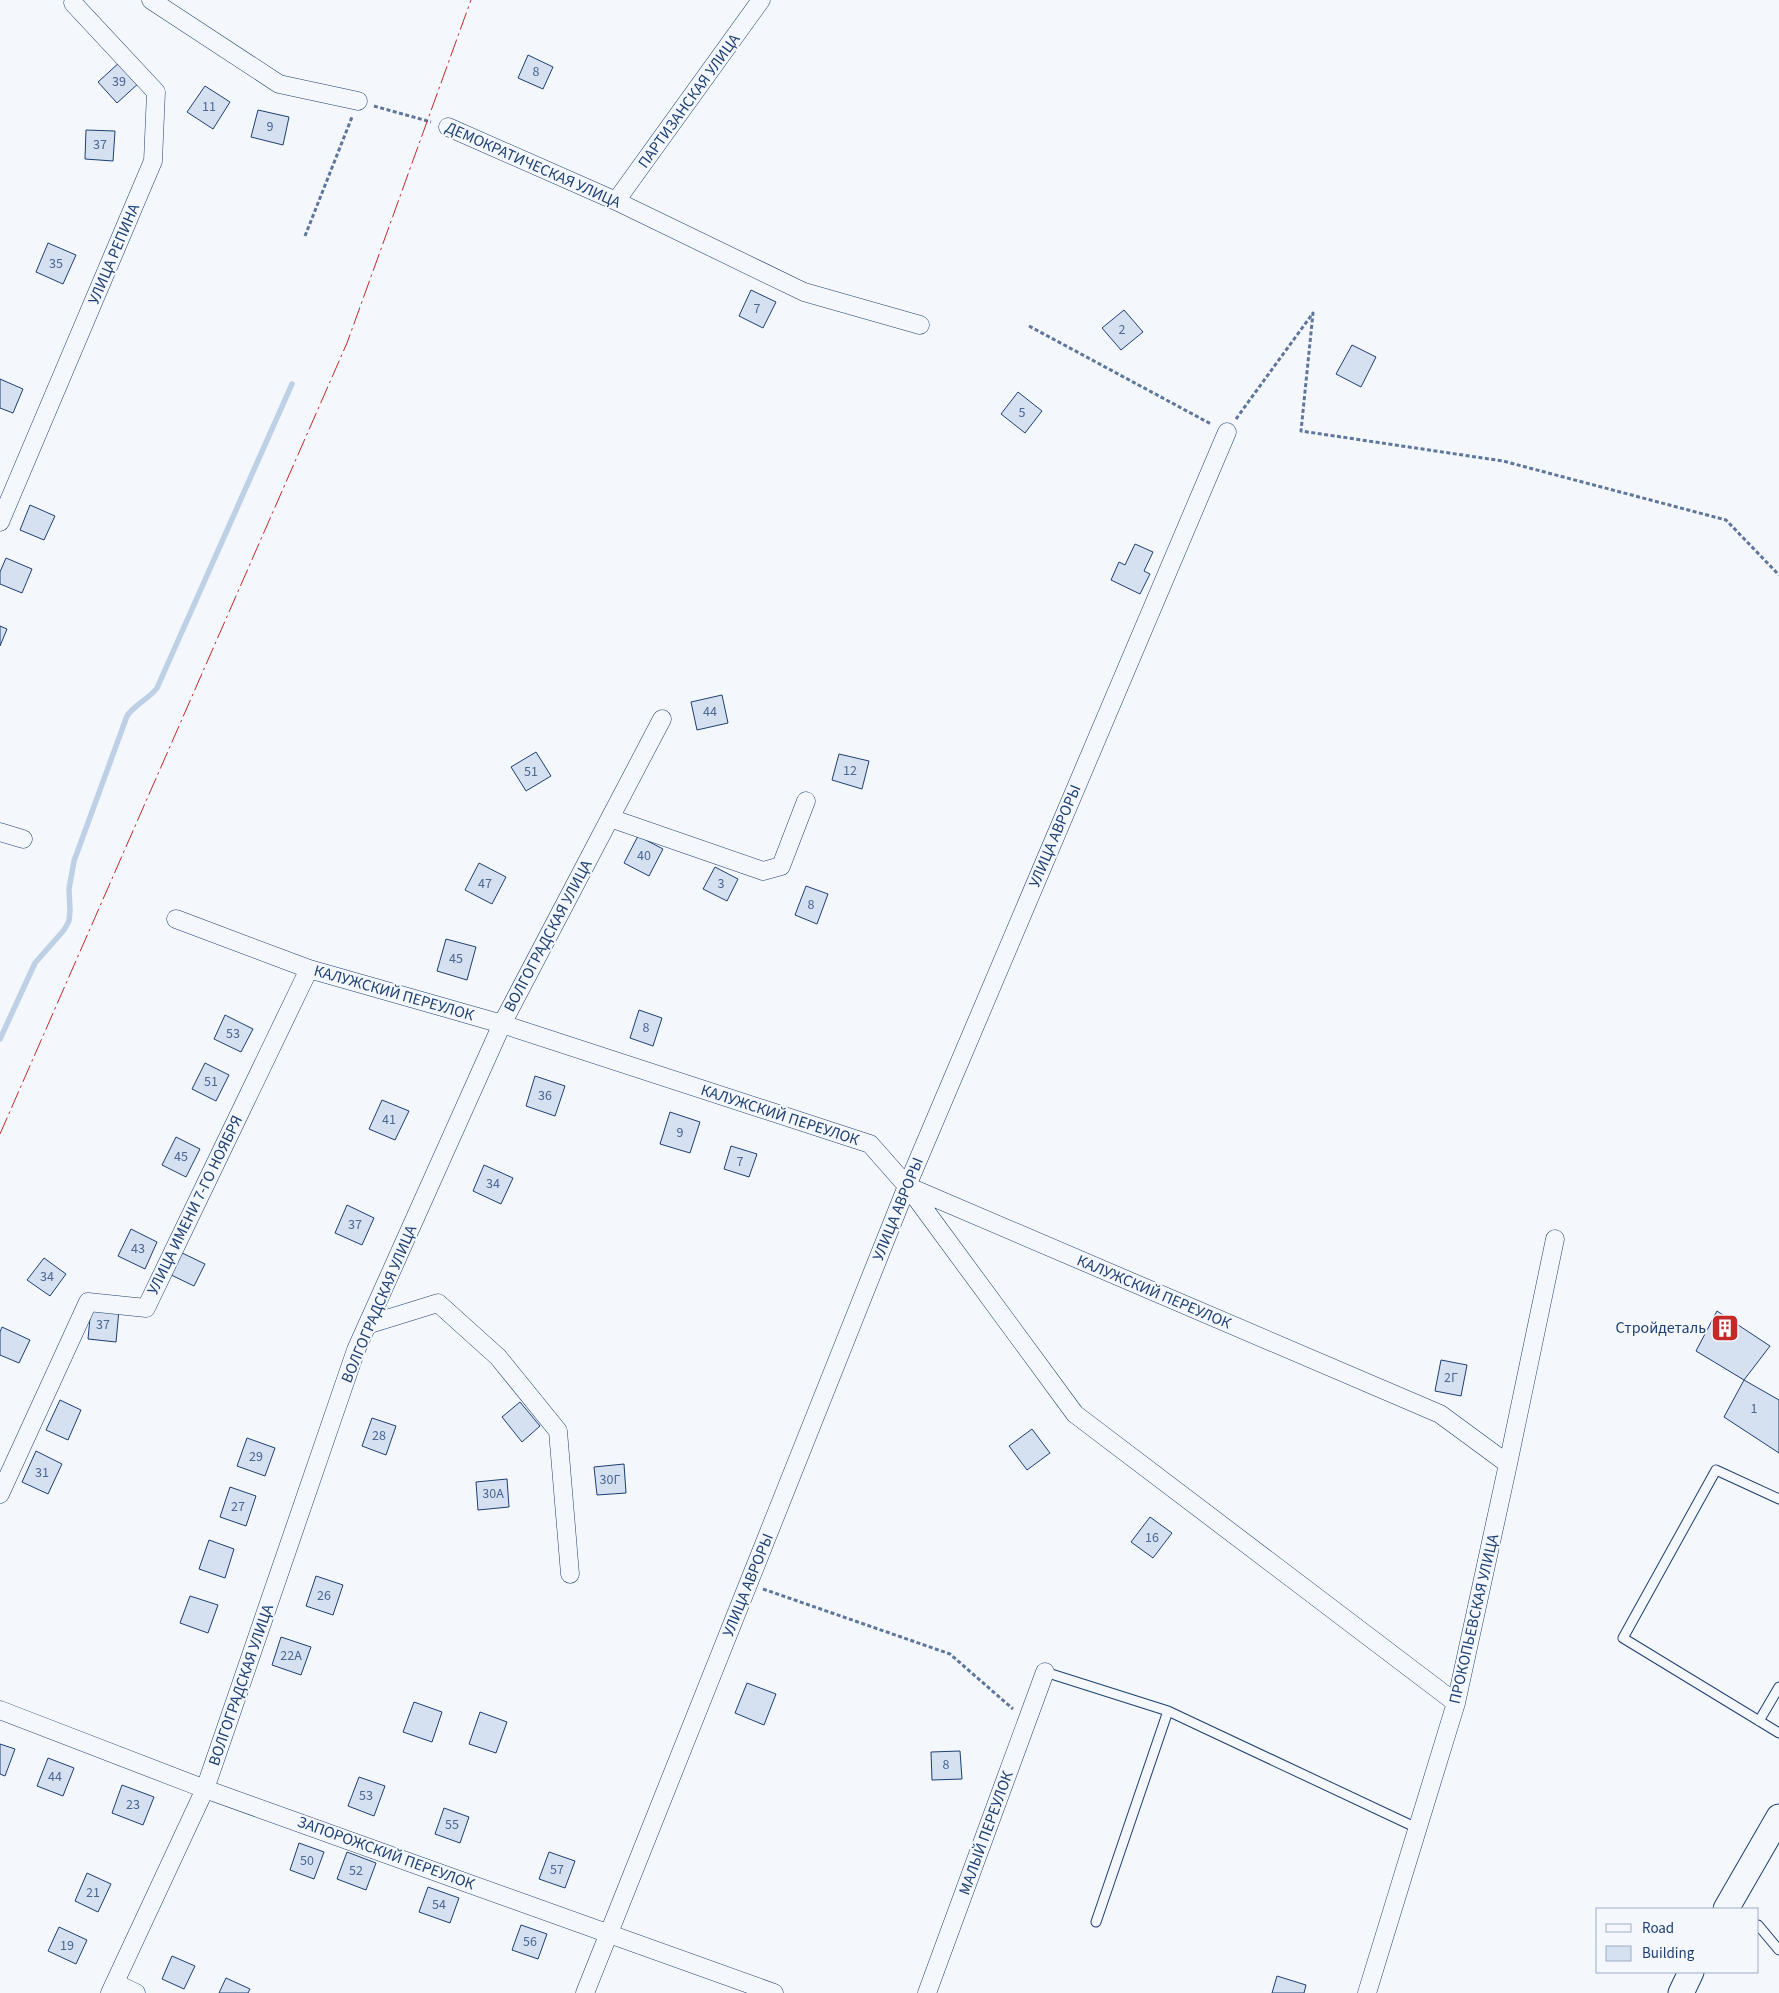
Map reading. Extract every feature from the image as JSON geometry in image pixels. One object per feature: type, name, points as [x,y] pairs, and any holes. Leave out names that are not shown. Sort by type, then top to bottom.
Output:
[{"type":"main road","points":[[1733,1903],[1779,1817]]},
{"type":"main road","points":[[1681,1993],[1691,1973]]},
{"type":"street","points":[[151,0],[279,84],[358,101]]},
{"type":"street","name":"ПАРТИЗАНСКАЯ УЛИЦА","points":[[616,201],[762,0]]},
{"type":"street","name":"УЛИЦА РЕПИНА","points":[[0,522],[153,161],[156,92],[73,1]]},
{"type":"street","name":"ДЕМОКРАТИЧЕСКАЯ УЛИЦА","points":[[448,127],[616,201],[804,292],[920,325]]},
{"type":"street","name":"УЛИЦА АВРОРЫ","points":[[586,1993],[907,1186],[1226,432]]},
{"type":"street","name":"ВОЛГОГРАДСКАЯ УЛИЦА","points":[[112,1988],[205,1789],[356,1350],[502,1024],[662,719]]},
{"type":"street","points":[[610,818],[763,871],[781,866],[806,802]]},
{"type":"street","points":[[0,832],[23,839]]},
{"type":"street","name":"КАЛУЖСКИЙ ПЕРЕУЛОК","points":[[176,919],[310,969],[502,1024],[870,1144],[907,1186],[1440,1414],[1508,1464]]},
{"type":"street","name":"УЛИЦА ИМЕНИ 7-ГО НОЯБРЯ","points":[[0,1494],[88,1302],[146,1308],[310,969]]},
{"type":"street","points":[[907,1186],[1075,1414],[1456,1703]]},
{"type":"street","name":"ПРОКОПЬЕВСКАЯ УЛИЦА","points":[[1367,1993],[1456,1703],[1555,1238]]},
{"type":"street","points":[[367,1325],[438,1303],[498,1358],[558,1431],[570,1574]]},
{"type":"street","name":"МАЛЫЙ ПЕРЕУЛОК","points":[[927,1993],[1045,1672]]},
{"type":"street","name":"ЗАПОРОЖСКИЙ ПЕРЕУЛОК","points":[[0,1710],[205,1789],[774,1993]]},
{"type":"street","points":[[112,1988],[136,1993]]},
{"type":"lane","points":[[1779,1500],[1716,1470],[1623,1638],[1779,1733]]},
{"type":"lane","points":[[1045,1672],[1168,1711],[1417,1828]]},
{"type":"lane","points":[[1759,1721],[1779,1687]]},
{"type":"lane","points":[[1096,1922],[1168,1711]]},
{"type":"lane","points":[[1759,1926],[1779,1950]]},
{"type":"path","name":"ДЕМОКРАТИЧЕСКАЯ УЛИЦА","points":[[358,101],[448,127]]},
{"type":"path","points":[[305,236],[358,101]]},
{"type":"path","points":[[1030,326],[1226,432],[1313,313],[1301,430],[1503,461],[1726,520],[1779,575]]},
{"type":"path","points":[[748,1584],[950,1654],[1027,1721]]},
{"type":"building","points":[[528,55],[553,67],[543,89],[518,78]]},
{"type":"building","points":[[121,61],[140,82],[117,103],[98,82]]},
{"type":"building","points":[[205,86],[230,102],[213,129],[187,112]]},
{"type":"building","points":[[258,110],[289,117],[283,145],[251,137]]},
{"type":"building","points":[[86,130],[115,131],[113,161],[85,159]]},
{"type":"building","points":[[48,243],[76,255],[63,284],[36,272]]},
{"type":"building","points":[[751,290],[776,302],[763,328],[739,316]]},
{"type":"building","points":[[1124,310],[1143,332],[1121,350],[1102,328]]},
{"type":"building","points":[[1352,345],[1376,357],[1361,387],[1336,374]]},
{"type":"building","points":[[0,379],[23,389],[13,413],[0,408]]},
{"type":"building","points":[[1018,392],[1042,411],[1025,433],[1001,414]]},
{"type":"building","points":[[30,505],[55,516],[44,540],[20,530]]},
{"type":"building","points":[[1135,544],[1153,552],[1144,571],[1150,574],[1140,594],[1111,580],[1119,562],[1125,565]]},
{"type":"building","points":[[6,558],[32,569],[22,593],[0,584],[0,572]]},
{"type":"building","points":[[0,626],[7,629],[0,646]]},
{"type":"building","points":[[722,695],[728,723],[697,730],[691,702]]},
{"type":"building","points":[[536,752],[551,776],[526,791],[511,767]]},
{"type":"building","points":[[839,754],[869,761],[862,789],[832,780]]},
{"type":"building","points":[[638,836],[663,849],[649,876],[624,863]]},
{"type":"building","points":[[479,863],[506,877],[492,904],[465,890]]},
{"type":"building","points":[[715,867],[738,879],[727,901],[703,889]]},
{"type":"building","points":[[806,886],[828,894],[817,924],[795,915]]},
{"type":"building","points":[[446,939],[476,947],[467,980],[437,971]]},
{"type":"building","points":[[639,1010],[662,1018],[653,1046],[630,1038]]},
{"type":"building","points":[[225,1015],[253,1029],[241,1052],[214,1039]]},
{"type":"building","points":[[205,1063],[229,1075],[216,1101],[192,1089]]},
{"type":"building","points":[[535,1076],[565,1086],[555,1116],[526,1106]]},
{"type":"building","points":[[382,1100],[409,1111],[395,1140],[369,1129]]},
{"type":"building","points":[[670,1112],[700,1122],[690,1153],[660,1144]]},
{"type":"building","points":[[176,1137],[200,1149],[186,1177],[162,1165]]},
{"type":"building","points":[[731,1146],[757,1154],[749,1177],[724,1169]]},
{"type":"building","points":[[484,1165],[513,1178],[501,1204],[473,1191]]},
{"type":"building","points":[[347,1205],[374,1218],[362,1245],[335,1233]]},
{"type":"building","points":[[131,1229],[157,1242],[145,1269],[118,1256]]},
{"type":"building","points":[[178,1251],[205,1264],[194,1286],[167,1273]]},
{"type":"building","points":[[44,1258],[66,1274],[50,1296],[27,1280]]},
{"type":"building","points":[[91,1308],[119,1310],[116,1342],[88,1339]]},
{"type":"building","name":"Стройдеталь","points":[[1717,1311],[1770,1346],[1744,1380],[1696,1351]]},
{"type":"building","points":[[2,1327],[30,1340],[19,1363],[0,1355],[0,1332]]},
{"type":"building","points":[[1441,1360],[1467,1365],[1461,1396],[1435,1391]]},
{"type":"building","points":[[1744,1380],[1779,1400],[1779,1453],[1724,1417]]},
{"type":"building","points":[[60,1400],[81,1410],[68,1440],[46,1430]]},
{"type":"building","points":[[520,1402],[540,1426],[522,1442],[502,1417]]},
{"type":"building","points":[[372,1418],[396,1426],[386,1455],[362,1446]]},
{"type":"building","points":[[1032,1429],[1050,1453],[1027,1470],[1009,1446]]},
{"type":"building","points":[[247,1438],[275,1448],[265,1476],[237,1466]]},
{"type":"building","points":[[36,1451],[62,1464],[48,1494],[22,1482]]},
{"type":"building","points":[[624,1464],[626,1493],[597,1495],[594,1467]]},
{"type":"building","points":[[507,1479],[509,1507],[478,1510],[476,1482]]},
{"type":"building","points":[[230,1487],[256,1496],[246,1526],[220,1517]]},
{"type":"building","points":[[1150,1517],[1172,1533],[1153,1558],[1131,1542]]},
{"type":"building","points":[[209,1540],[234,1549],[225,1578],[199,1569]]},
{"type":"building","points":[[316,1576],[343,1585],[333,1615],[306,1606]]},
{"type":"building","points":[[190,1596],[218,1605],[208,1633],[180,1623]]},
{"type":"building","points":[[281,1637],[311,1647],[301,1675],[272,1665]]},
{"type":"building","points":[[747,1683],[776,1694],[764,1725],[735,1713]]},
{"type":"building","points":[[414,1702],[442,1712],[432,1742],[403,1732]]},
{"type":"building","points":[[480,1712],[507,1722],[496,1753],[469,1744]]},
{"type":"building","points":[[0,1744],[15,1749],[5,1776],[0,1774]]},
{"type":"building","points":[[960,1751],[962,1779],[932,1780],[931,1752]]},
{"type":"building","points":[[48,1758],[74,1768],[63,1796],[37,1786]]},
{"type":"building","points":[[359,1777],[385,1786],[374,1816],[348,1806]]},
{"type":"building","points":[[122,1785],[154,1797],[143,1825],[112,1813]]},
{"type":"building","points":[[444,1808],[469,1817],[460,1843],[435,1834]]},
{"type":"building","points":[[299,1843],[324,1852],[314,1879],[290,1870]]},
{"type":"building","points":[[347,1852],[376,1863],[366,1890],[337,1879]]},
{"type":"building","points":[[549,1852],[575,1861],[565,1888],[539,1879]]},
{"type":"building","points":[[87,1873],[111,1884],[98,1912],[75,1901]]},
{"type":"building","points":[[428,1887],[459,1898],[450,1923],[419,1912]]},
{"type":"building","points":[[521,1925],[547,1934],[538,1959],[512,1950]]},
{"type":"building","points":[[59,1927],[87,1940],[76,1964],[48,1951]]},
{"type":"building","points":[[172,1956],[195,1966],[184,1989],[162,1979]]},
{"type":"building","points":[[1277,1976],[1306,1985],[1304,1993],[1272,1993]]},
{"type":"building","points":[[226,1978],[250,1989],[248,1993],[219,1993]]},
{"type":"waterway","points":[[0,1039],[35,963],[64,930],[69,921],[69,889],[74,861],[127,716],[157,688],[292,384]]},
{"type":"power","points":[[0,1134],[347,343],[471,0]]},
{"type":"place","name":"Стройдеталь","points":[[1725,1328]]}]
